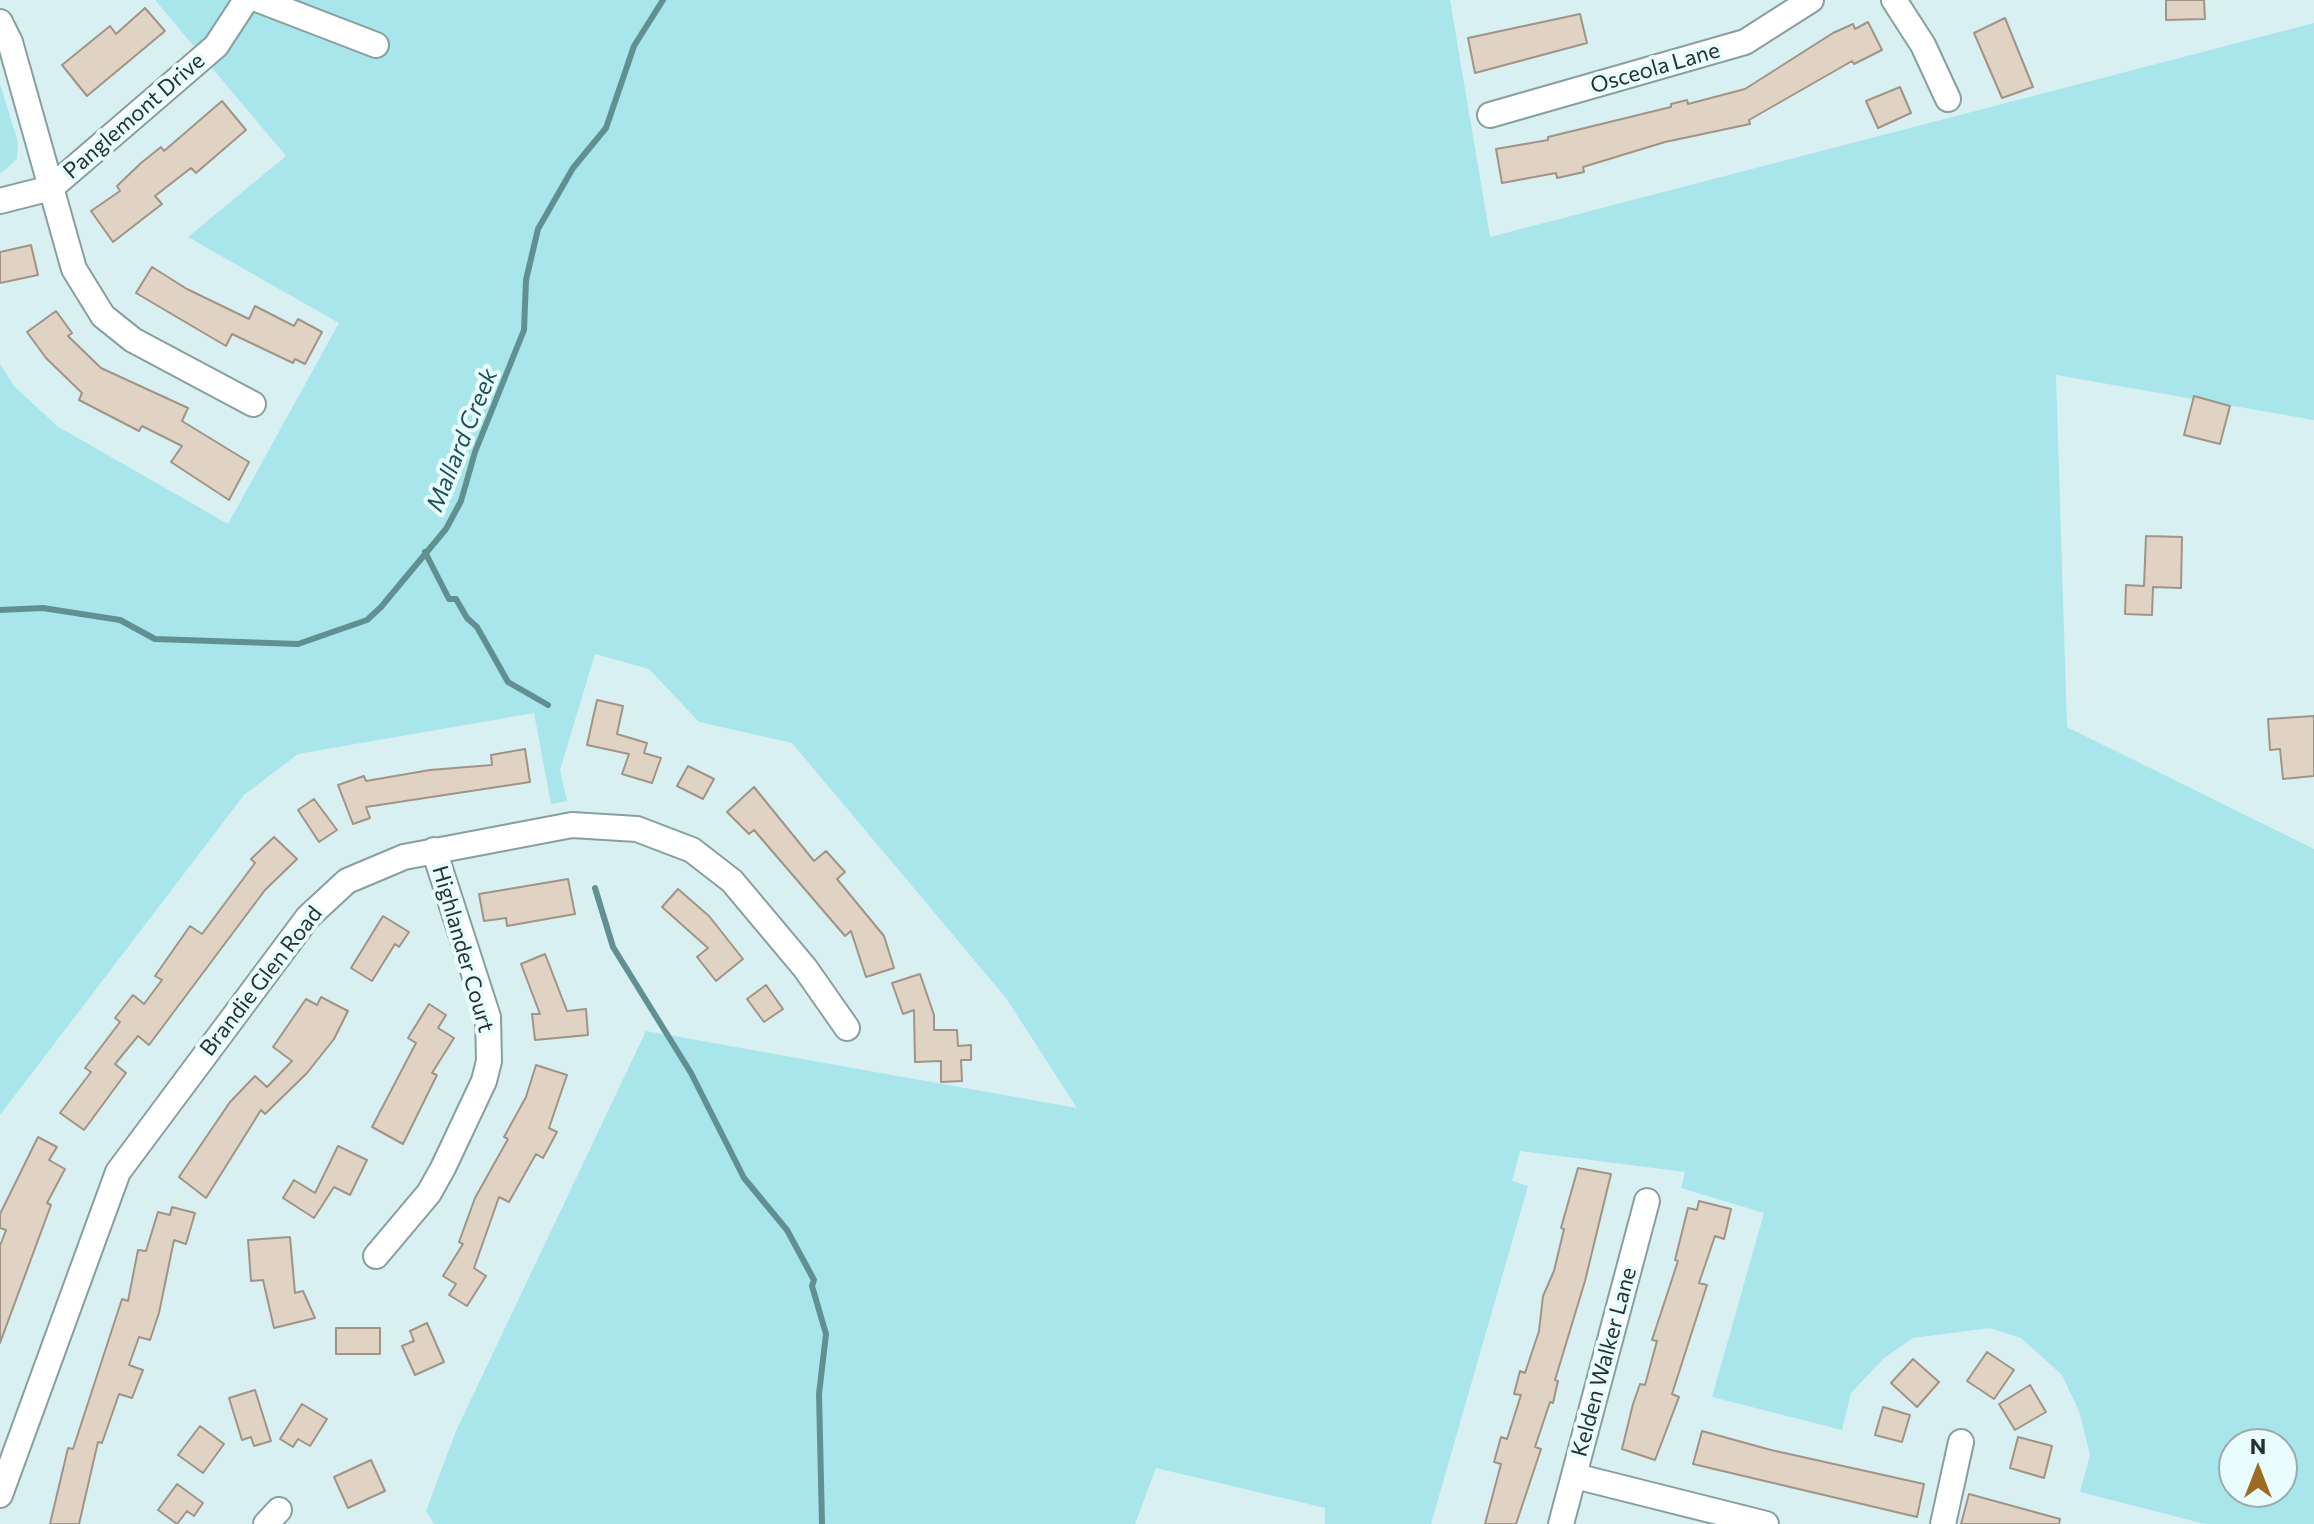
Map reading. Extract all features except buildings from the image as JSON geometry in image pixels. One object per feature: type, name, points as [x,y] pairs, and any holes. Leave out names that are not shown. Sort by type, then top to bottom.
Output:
[{"type":"street","name":"Panglemont Drive","points":[[0,201],[51,188],[216,46],[246,0]]},
{"type":"street","points":[[259,0],[376,45]]},
{"type":"street","name":"Osceola Lane","points":[[1490,115],[1745,42],[1811,0]]},
{"type":"street","points":[[1894,0],[1923,45],[1948,99]]},
{"type":"street","points":[[0,22],[10,42],[74,269],[103,316],[133,340],[253,404]]},
{"type":"street","name":"Brandie Glen Road","points":[[0,1495],[108,1193],[129,1154],[241,1004],[327,897],[371,869],[434,850],[572,825],[637,829],[692,850],[732,881],[805,968],[847,1028]]},
{"type":"street","name":"Highlander Court","points":[[376,1256],[429,1193],[484,1081],[489,1061],[488,1017],[434,850]]},
{"type":"street","name":"Kelden Walker Lane","points":[[1561,1524],[1647,1201]]},
{"type":"street","points":[[1943,1524],[1961,1442]]},
{"type":"street","points":[[1575,1476],[1766,1524]]},
{"type":"shaded area","points":[[155,0],[1450,0],[1490,237],[2314,23],[2314,420],[2056,375],[2067,727],[2314,849],[2314,1524],[2205,1524],[2080,1492],[2090,1455],[2079,1411],[2062,1375],[2021,1338],[1990,1328],[1913,1338],[1883,1359],[1851,1393],[1842,1430],[1712,1397],[1764,1213],[1681,1188],[1685,1172],[1520,1151],[1512,1181],[1528,1186],[1431,1524],[1325,1524],[1325,1508],[1156,1468],[1135,1524],[434,1524],[426,1511],[456,1431],[646,1031],[1077,1108],[1006,998],[792,743],[699,722],[649,669],[595,654],[560,770],[567,801],[551,804],[534,713],[298,754],[244,795],[0,1115],[0,364],[14,386],[57,426],[228,524],[339,323],[188,237],[286,156]]},
{"type":"shaded area","points":[[0,84],[18,142],[17,159],[0,174]]},
{"type":"waterway","name":"Mallard Creek","points":[[0,610],[43,608],[120,620],[155,639],[298,644],[367,620],[446,529],[461,501],[475,452],[524,330],[526,280],[538,229],[573,168],[606,128],[634,46],[663,0]]},
{"type":"waterway","points":[[425,552],[449,599],[456,599],[467,618],[477,627],[508,682],[548,705]]},
{"type":"waterway","points":[[595,888],[613,947],[691,1073],[744,1178],[787,1230],[814,1280],[812,1286],[826,1334],[819,1394],[822,1524]]}]
